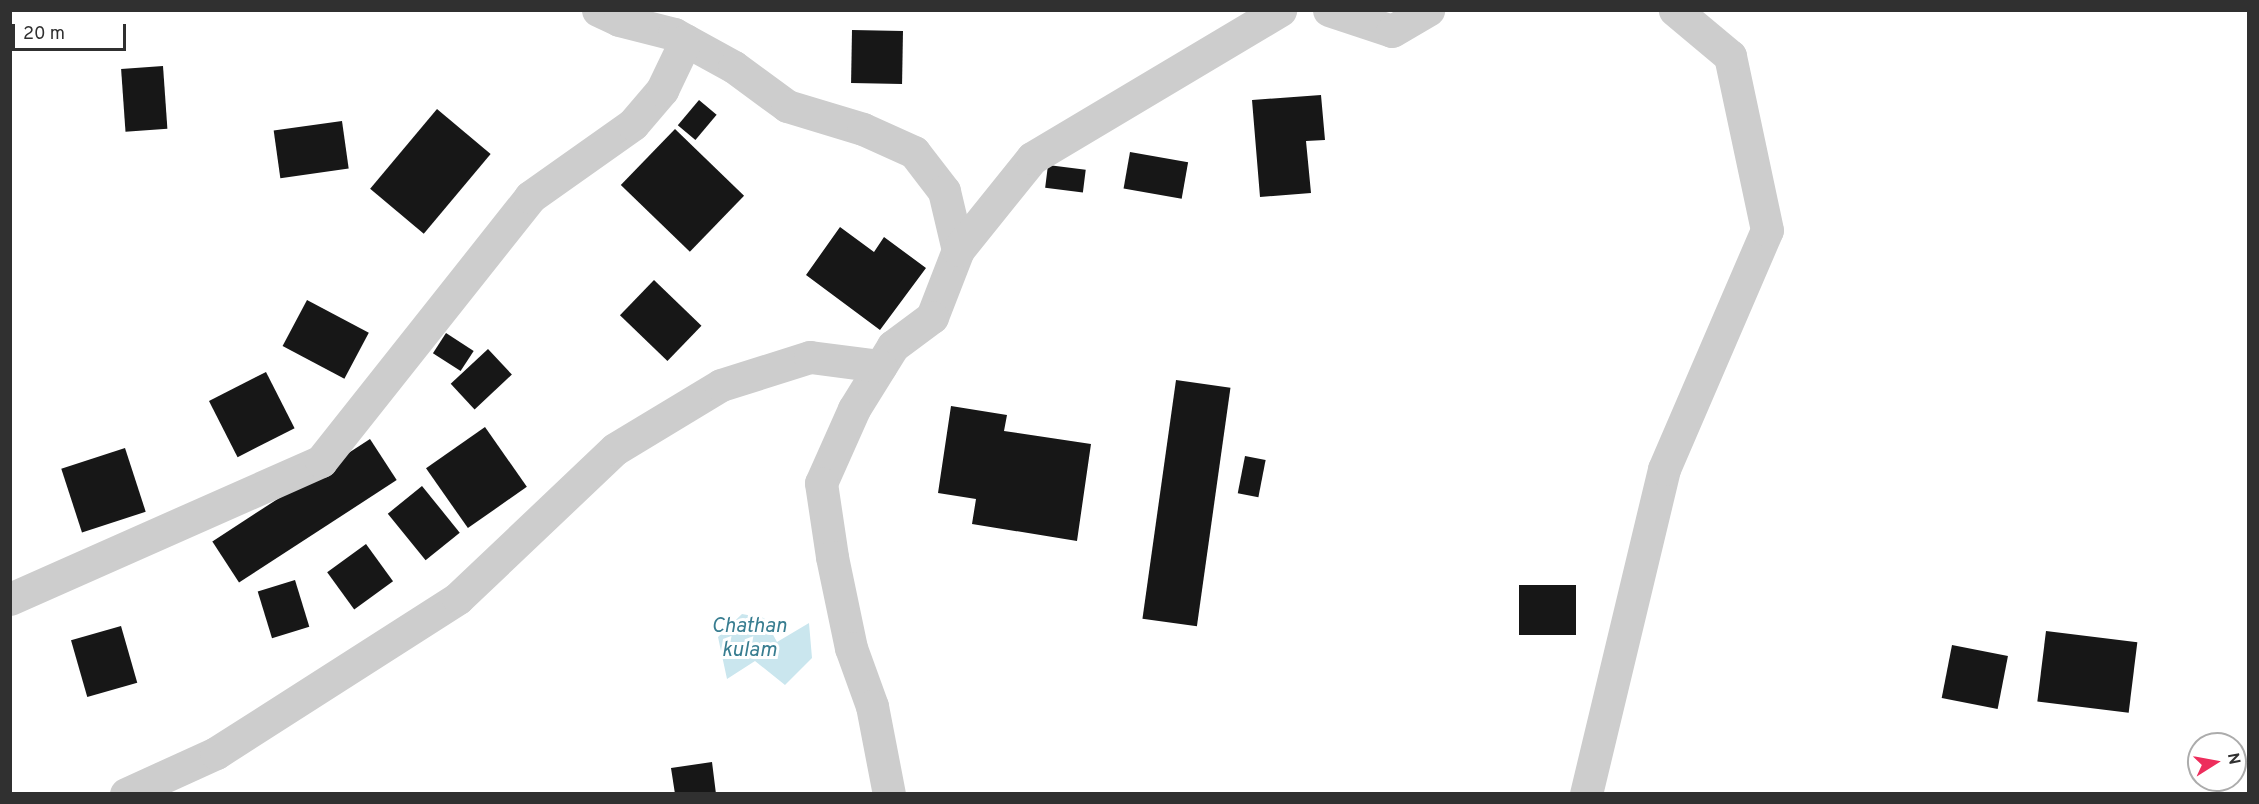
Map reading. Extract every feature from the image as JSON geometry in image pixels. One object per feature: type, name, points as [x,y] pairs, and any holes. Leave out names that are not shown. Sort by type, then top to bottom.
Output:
[{"type":"street","points":[[598,10],[619,20],[674,34],[686,40],[734,68],[787,106],[863,129],[914,152],[944,191],[958,250]]},
{"type":"street","points":[[889,794],[872,706],[851,648],[832,557],[821,483],[854,409],[892,345],[932,317],[958,250],[1032,158],[1280,10]]},
{"type":"street","points":[[1329,10],[1392,31],[1428,10]]},
{"type":"street","points":[[1586,794],[1664,469],[1767,230],[1730,56],[1675,10]]},
{"type":"street","points":[[10,599],[321,461],[530,197],[633,124],[662,90],[686,40]]},
{"type":"street","points":[[126,794],[216,753],[458,598],[615,449],[721,385],[810,357],[880,366]]},
{"type":"water","name":"Chathan kulam","points":[[742,614],[764,618],[777,642],[809,623],[812,658],[785,685],[755,661],[727,679],[718,637]]},
{"type":"building","points":[[852,30],[903,31],[902,84],[851,83]]},
{"type":"building","points":[[163,66],[167,129],[125,132],[121,69]]},
{"type":"building","points":[[1321,95],[1325,140],[1306,141],[1311,193],[1260,197],[1252,100]]},
{"type":"building","points":[[699,100],[717,115],[695,140],[678,125]]},
{"type":"building","points":[[437,109],[491,154],[424,234],[370,189]]},
{"type":"building","points":[[342,121],[349,169],[280,178],[274,131]]},
{"type":"building","points":[[675,129],[744,196],[690,252],[621,185]]},
{"type":"building","points":[[1130,152],[1188,162],[1182,199],[1124,188]]},
{"type":"building","points":[[1048,165],[1086,170],[1083,192],[1045,188]]},
{"type":"building","points":[[840,227],[874,252],[884,237],[926,268],[880,330],[806,275]]},
{"type":"building","points":[[654,280],[701,326],[667,361],[620,315]]},
{"type":"building","points":[[307,300],[369,333],[344,379],[283,346]]},
{"type":"building","points":[[446,333],[474,351],[461,371],[433,353]]},
{"type":"building","points":[[488,349],[512,375],[475,409],[451,384]]},
{"type":"building","points":[[266,372],[295,428],[238,457],[209,401]]},
{"type":"building","points":[[1176,380],[1230,388],[1197,626],[1142,619]]},
{"type":"building","points":[[951,406],[1007,415],[1004,431],[1091,444],[1077,541],[972,524],[976,499],[938,493]]},
{"type":"building","points":[[485,427],[527,487],[468,528],[426,468]]},
{"type":"building","points":[[370,439],[397,480],[239,582],[212,541]]},
{"type":"building","points":[[125,448],[146,512],[82,532],[61,469]]},
{"type":"building","points":[[1245,456],[1266,460],[1258,497],[1238,493]]},
{"type":"building","points":[[422,486],[460,533],[426,560],[388,514]]},
{"type":"building","points":[[366,544],[393,581],[354,609],[327,572]]},
{"type":"building","points":[[295,580],[309,627],[272,638],[258,591]]},
{"type":"building","points":[[1519,585],[1576,585],[1576,635],[1519,635]]},
{"type":"building","points":[[121,626],[137,683],[87,697],[71,640]]},
{"type":"building","points":[[2046,631],[2137,642],[2129,713],[2037,701]]},
{"type":"building","points":[[1952,645],[2008,656],[1998,709],[1942,698]]},
{"type":"building","points":[[712,762],[716,794],[675,794],[671,768]]}]
